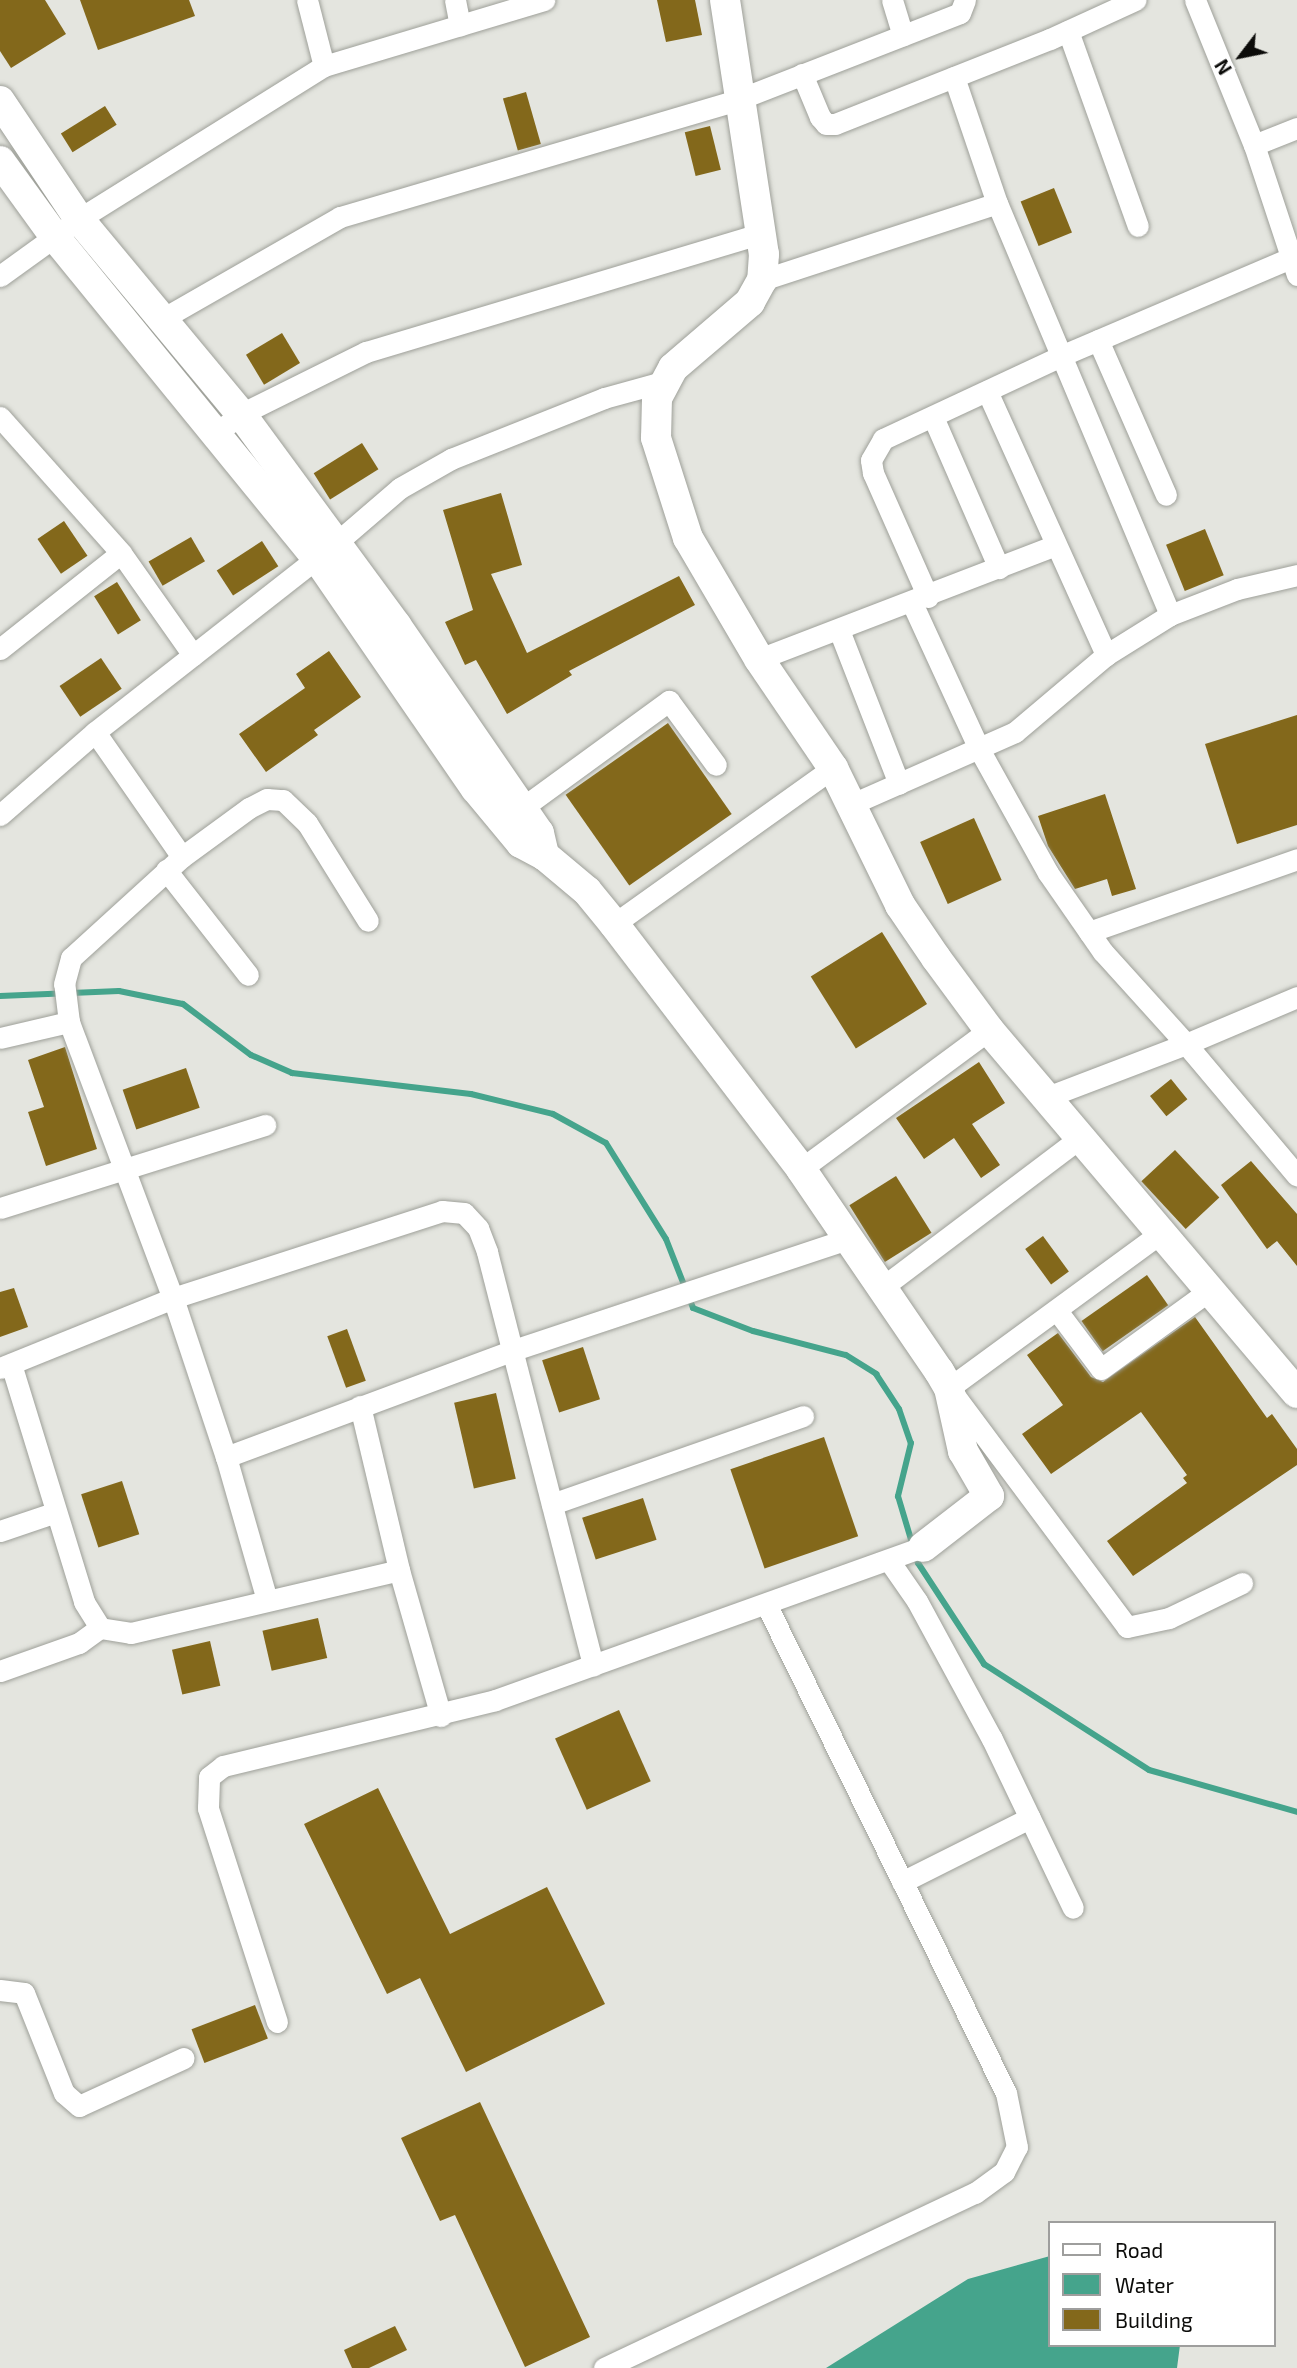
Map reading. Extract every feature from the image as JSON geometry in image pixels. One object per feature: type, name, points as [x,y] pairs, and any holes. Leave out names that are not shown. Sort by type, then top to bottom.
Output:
[{"type":"street","points":[[307,0],[324,66]]},
{"type":"street","points":[[455,0],[460,26]]},
{"type":"street","points":[[0,276],[79,219],[324,66],[544,0]]},
{"type":"street","points":[[725,0],[737,100],[762,233],[762,280],[750,302],[673,368],[662,382],[654,424],[671,492],[706,572],[833,768],[900,905],[989,1030],[1297,1393]]},
{"type":"street","points":[[892,0],[904,35]]},
{"type":"street","points":[[162,318],[340,216],[737,100],[960,13],[965,0]]},
{"type":"street","points":[[802,74],[820,117],[826,124],[835,124],[1068,31],[1135,0]]},
{"type":"street","points":[[1195,0],[1254,145],[1295,262],[1063,355],[883,439],[871,460],[920,600],[979,749],[1048,873],[1089,932],[1293,1166]]},
{"type":"street","points":[[1068,31],[1139,226]]},
{"type":"street","points":[[954,77],[997,203],[1170,615]]},
{"type":"street","points":[[0,101],[79,219],[241,414],[476,789],[521,843],[544,855],[587,891],[614,925],[801,1169],[845,1240],[949,1388],[1127,1627],[1169,1618],[1242,1583]]},
{"type":"street","points":[[1254,145],[1297,128]]},
{"type":"street","points":[[0,161],[55,237],[216,433],[326,551],[540,833],[544,855]]},
{"type":"street","points":[[762,280],[997,203]]},
{"type":"street","points":[[216,433],[241,414],[398,340],[762,233]]},
{"type":"street","points":[[1098,340],[1166,495]]},
{"type":"street","points":[[0,815],[95,732],[326,551],[400,488],[451,459],[604,398],[662,382]]},
{"type":"street","points":[[987,391],[1106,655]]},
{"type":"street","points":[[0,417],[121,553],[193,655]]},
{"type":"street","points":[[933,417],[999,568]]},
{"type":"street","points":[[760,659],[920,600],[1056,545]]},
{"type":"street","points":[[0,649],[121,553]]},
{"type":"street","points":[[852,804],[979,749],[1043,712],[1106,655],[1170,615],[1237,589],[1297,575]]},
{"type":"street","points":[[839,630],[899,784]]},
{"type":"street","points":[[522,808],[669,701],[716,765]]},
{"type":"street","points":[[95,732],[174,864],[248,975]]},
{"type":"street","points":[[614,925],[833,768]]},
{"type":"street","points":[[267,1600],[226,1457],[173,1298],[68,1018],[64,985],[71,958],[83,942],[174,864],[249,808],[267,799],[283,800],[307,823],[368,921]]},
{"type":"street","points":[[1089,932],[1297,859]]},
{"type":"street","points":[[1047,1097],[1297,998]]},
{"type":"street","points":[[0,1038],[68,1018]]},
{"type":"street","points":[[801,1169],[989,1030]]},
{"type":"street","points":[[0,1208],[124,1166],[265,1125]]},
{"type":"street","points":[[880,1289],[1080,1138]]},
{"type":"street","points":[[100,1628],[84,1602],[6,1366],[173,1298],[455,1210],[471,1217],[478,1228],[593,1666]]},
{"type":"street","points":[[949,1388],[1058,1312],[1162,1232]]},
{"type":"street","points":[[226,1457],[511,1350],[845,1240]]},
{"type":"street","points":[[1058,1312],[1101,1369],[1210,1290]]},
{"type":"street","points":[[277,2022],[208,1808],[209,1777],[223,1766],[441,1716],[767,1606],[906,1555],[989,1496],[963,1451],[949,1388]]},
{"type":"street","points":[[360,1406],[399,1570],[441,1716]]},
{"type":"street","points":[[552,1504],[803,1416]]},
{"type":"street","points":[[0,1531],[56,1512]]},
{"type":"street","points":[[906,1555],[917,1601],[1030,1818],[1073,1908]]},
{"type":"street","points":[[0,1671],[79,1643],[100,1628],[131,1633],[399,1570]]},
{"type":"street","points":[[604,2368],[975,2193],[1004,2172],[1017,2147],[1006,2094],[767,1606]]},
{"type":"street","points":[[902,1882],[1030,1818]]},
{"type":"street","points":[[0,1990],[24,1993],[64,2093],[79,2106],[184,2058]]},
{"type":"water","points":[[1048,2257],[1048,2347],[1180,2347],[1177,2368],[826,2368],[968,2279]]},
{"type":"building","points":[[0,0],[45,0],[66,34],[11,68],[0,51]]},
{"type":"building","points":[[80,0],[189,0],[195,16],[98,50]]},
{"type":"building","points":[[657,0],[695,0],[702,35],[666,42]]},
{"type":"building","points":[[526,92],[541,144],[518,151],[503,99]]},
{"type":"building","points":[[105,106],[117,125],[73,152],[61,134]]},
{"type":"building","points":[[710,126],[721,170],[696,176],[685,132]]},
{"type":"building","points":[[1054,188],[1072,233],[1039,246],[1021,201]]},
{"type":"building","points":[[282,333],[300,363],[264,385],[246,355]]},
{"type":"building","points":[[362,443],[378,469],[330,499],[314,473]]},
{"type":"building","points":[[501,493],[522,565],[491,574],[527,653],[679,576],[695,605],[569,671],[572,675],[507,714],[476,660],[465,665],[445,622],[473,610],[443,510]]},
{"type":"building","points":[[64,521],[87,556],[61,574],[37,539]]},
{"type":"building","points":[[1205,529],[1224,575],[1185,591],[1166,545]]},
{"type":"building","points":[[191,537],[205,561],[163,586],[149,562]]},
{"type":"building","points":[[262,541],[278,566],[233,596],[217,570]]},
{"type":"building","points":[[117,582],[141,620],[118,634],[94,596]]},
{"type":"building","points":[[329,651],[361,697],[314,730],[318,735],[266,772],[239,734],[305,688],[296,674]]},
{"type":"building","points":[[101,658],[122,689],[80,717],[60,686]]},
{"type":"building","points":[[1297,715],[1297,825],[1237,844],[1205,744]]},
{"type":"building","points":[[668,723],[732,814],[629,886],[566,795]]},
{"type":"building","points":[[1105,794],[1136,889],[1112,896],[1107,879],[1075,889],[1048,846],[1038,816]]},
{"type":"building","points":[[974,818],[1002,880],[948,904],[920,842]]},
{"type":"building","points":[[882,932],[927,1004],[856,1049],[811,977]]},
{"type":"building","points":[[65,1047],[97,1149],[46,1166],[28,1112],[44,1107],[28,1060]]},
{"type":"building","points":[[979,1062],[1005,1103],[972,1124],[1000,1165],[981,1178],[954,1138],[924,1159],[896,1118]]},
{"type":"building","points":[[186,1068],[200,1108],[136,1130],[123,1090]]},
{"type":"building","points":[[1171,1079],[1187,1099],[1166,1116],[1150,1096]]},
{"type":"building","points":[[1175,1150],[1219,1198],[1186,1229],[1141,1181]]},
{"type":"building","points":[[1251,1161],[1297,1214],[1297,1266],[1277,1241],[1267,1249],[1221,1185]]},
{"type":"building","points":[[896,1176],[932,1233],[885,1262],[849,1205]]},
{"type":"building","points":[[1043,1236],[1069,1272],[1051,1285],[1025,1249]]},
{"type":"building","points":[[1147,1275],[1168,1305],[1103,1351],[1081,1321]]},
{"type":"building","points":[[14,1288],[28,1327],[0,1337],[0,1292]]},
{"type":"building","points":[[1195,1317],[1267,1418],[1272,1414],[1297,1449],[1297,1465],[1133,1576],[1107,1541],[1187,1483],[1183,1478],[1187,1475],[1141,1412],[1051,1474],[1022,1434],[1063,1405],[1027,1355],[1058,1333],[1091,1377],[1103,1382]]},
{"type":"building","points":[[347,1329],[366,1381],[346,1388],[327,1336]]},
{"type":"building","points":[[583,1347],[600,1399],[559,1413],[542,1360]]},
{"type":"building","points":[[496,1393],[516,1479],[474,1488],[454,1403]]},
{"type":"building","points":[[824,1437],[858,1536],[765,1569],[730,1469]]},
{"type":"building","points":[[122,1481],[139,1534],[98,1548],[81,1494]]},
{"type":"building","points":[[643,1498],[657,1540],[596,1560],[582,1518]]},
{"type":"building","points":[[318,1618],[327,1658],[272,1671],[262,1631]]},
{"type":"building","points":[[210,1641],[220,1686],[182,1695],[172,1650]]},
{"type":"building","points":[[619,1710],[651,1781],[587,1810],[555,1738]]},
{"type":"building","points":[[378,1788],[450,1934],[547,1887],[605,2004],[466,2072],[420,1978],[387,1994],[304,1824]]},
{"type":"building","points":[[255,2005],[268,2039],[204,2063],[192,2029]]},
{"type":"building","points":[[480,2102],[590,2337],[525,2367],[455,2215],[440,2221],[401,2138]]},
{"type":"building","points":[[395,2326],[407,2350],[369,2368],[352,2368],[344,2350]]},
{"type":"waterway","points":[[0,996],[119,991],[183,1004],[251,1055],[292,1073],[471,1094],[553,1114],[606,1143],[666,1239],[693,1308],[753,1331],[846,1355],[876,1374],[899,1409],[911,1443],[898,1496],[918,1563],[984,1664],[1149,1770],[1297,1812]]}]
